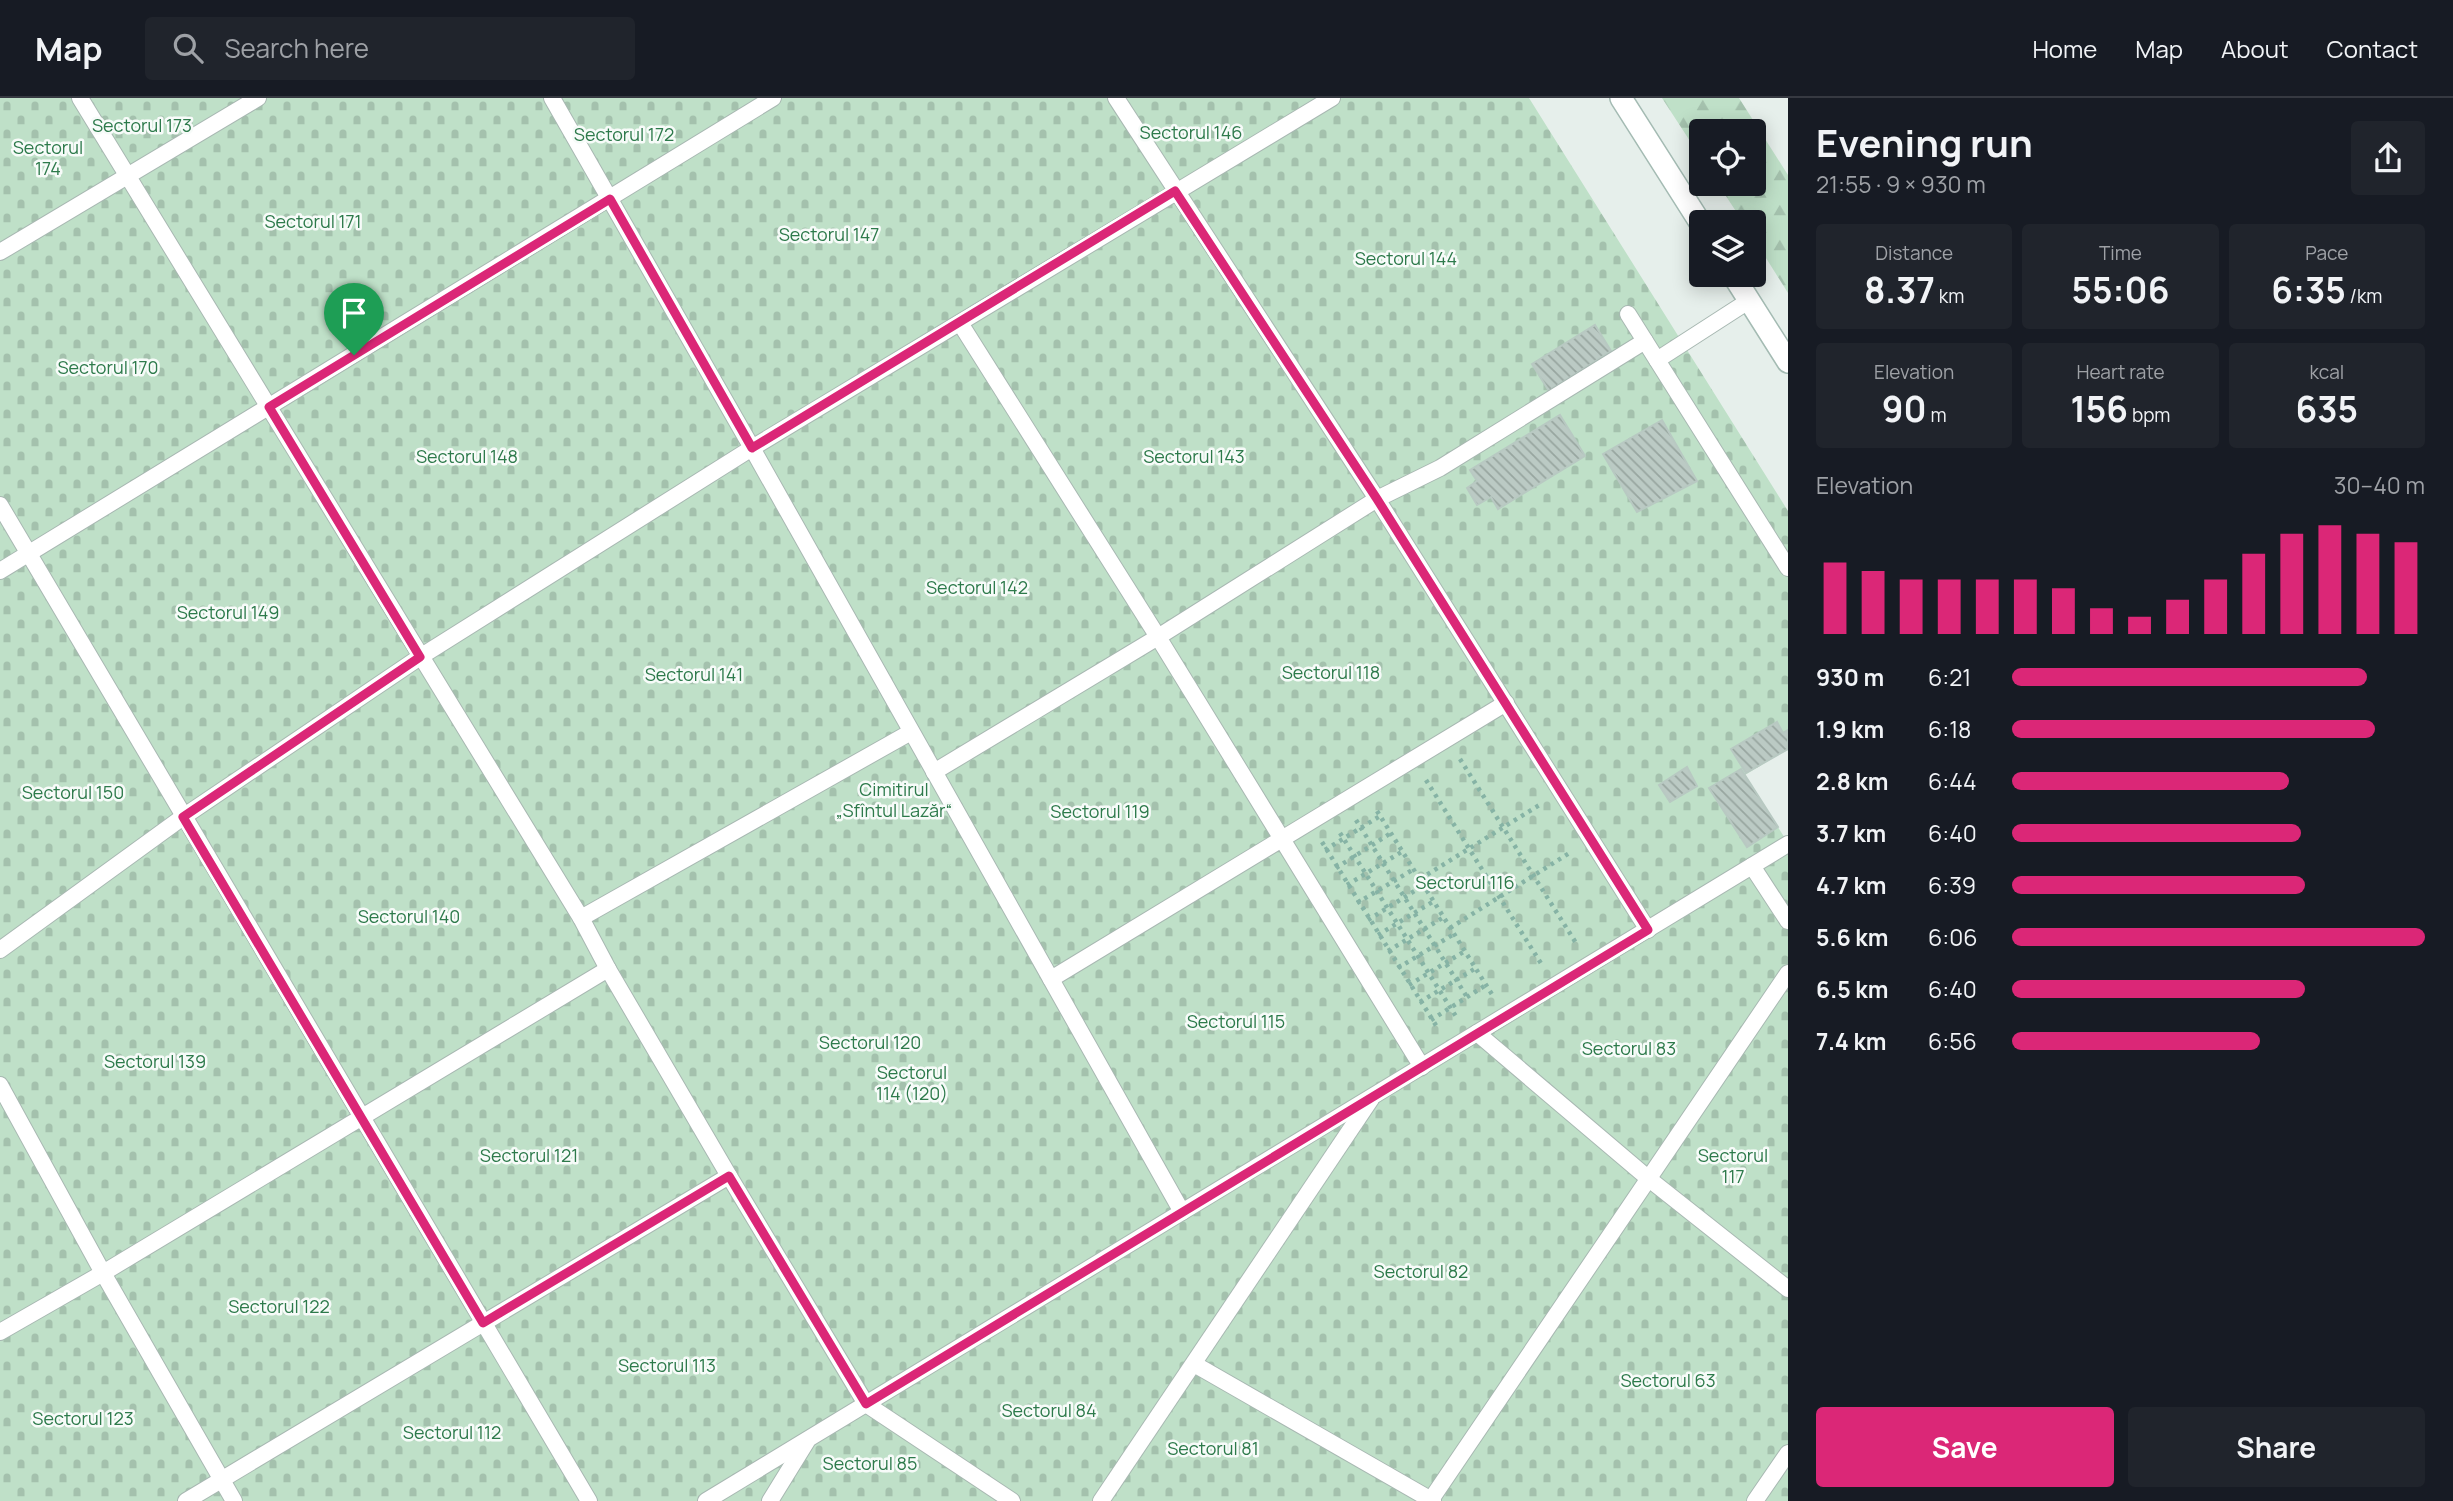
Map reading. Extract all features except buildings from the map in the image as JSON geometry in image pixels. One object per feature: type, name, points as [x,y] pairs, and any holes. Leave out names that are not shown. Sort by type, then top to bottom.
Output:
[{"type":"main road","points":[[1621,98],[1692,210]]},
{"type":"main road","points":[[1741,287],[1788,362]]},
{"type":"lane","points":[[80,98],[581,918],[729,1176],[866,1404],[1012,1501]]},
{"type":"lane","points":[[0,252],[258,98]]},
{"type":"lane","points":[[552,98],[1182,1212]]},
{"type":"lane","points":[[0,571],[773,98]]},
{"type":"lane","points":[[1116,98],[1377,499],[1648,930]]},
{"type":"lane","points":[[0,950],[183,817],[420,657],[752,448],[1332,98]]},
{"type":"lane","points":[[1657,360],[1749,300]]},
{"type":"lane","points":[[1628,314],[1788,568]]},
{"type":"lane","points":[[960,323],[1158,637],[1422,1067]]},
{"type":"lane","points":[[934,772],[1158,637],[1377,499],[1440,468],[1645,341]]},
{"type":"lane","points":[[0,505],[589,1501]]},
{"type":"lane","points":[[1051,979],[1506,703]]},
{"type":"lane","points":[[581,918],[911,732]]},
{"type":"lane","points":[[706,1501],[1788,844]]},
{"type":"lane","points":[[1752,866],[1788,921]]},
{"type":"lane","points":[[0,1332],[103,1273],[608,969]]},
{"type":"lane","points":[[1194,1363],[1431,1501],[1788,973]]},
{"type":"lane","points":[[1477,1033],[1649,1179],[1788,1289]]},
{"type":"lane","points":[[0,1084],[103,1273],[234,1501]]},
{"type":"lane","points":[[1101,1501],[1374,1095]]},
{"type":"lane","points":[[186,1501],[729,1176]]},
{"type":"lane","points":[[770,1501],[808,1439]]},
{"type":"lane","points":[[1755,1501],[1788,1453]]},
{"type":"path","points":[[1454,749],[1581,950]]},
{"type":"path","points":[[1420,771],[1546,972]]},
{"type":"path","points":[[1420,879],[1552,797]]},
{"type":"path","points":[[1376,808],[1498,1002]]},
{"type":"path","points":[[1350,811],[1467,997]]},
{"type":"path","points":[[1318,854],[1380,816]]},
{"type":"path","points":[[1338,830],[1461,1025]]},
{"type":"path","points":[[1316,832],[1443,1036]]},
{"type":"path","points":[[1329,872],[1391,833]]},
{"type":"path","points":[[1339,890],[1403,851]]},
{"type":"path","points":[[1450,928],[1573,851]]},
{"type":"path","points":[[1350,907],[1414,869]]},
{"type":"path","points":[[1361,924],[1424,885]]},
{"type":"path","points":[[1371,939],[1434,901]]},
{"type":"path","points":[[1380,955],[1444,917]]},
{"type":"path","points":[[1391,972],[1454,934]]},
{"type":"path","points":[[1402,989],[1465,951]]},
{"type":"path","points":[[1413,1007],[1476,968]]},
{"type":"path","points":[[1424,1024],[1486,985]]},
{"type":"green space","name":"Cimitirul „Sfîntul Lazăr“","points":[[0,98],[1529,98],[1788,511],[1788,749],[1745,775],[1788,843],[1788,1501],[0,1501]]},
{"type":"green space","points":[[1662,98],[1739,98],[1752,119],[1689,119],[1689,140]]},
{"type":"green space","points":[[1766,140],[1788,175],[1788,293],[1766,258],[1766,210],[1735,210],[1726,196],[1766,196]]},
{"type":"route","points":[[1175,191],[1377,499],[1648,930],[866,1404],[729,1176],[483,1323],[183,817],[420,657],[269,407],[354,355],[610,199],[752,448],[1175,191]]},
{"type":"park label","name":"Sectorul 173","points":[[142,125]]},
{"type":"park label","name":"Sectorul 146","points":[[1191,132]]},
{"type":"park label","name":"Sectorul 172","points":[[624,134]]},
{"type":"park label","name":"Sectorul 174","points":[[48,157]]},
{"type":"park label","name":"Sectorul 171","points":[[313,221]]},
{"type":"park label","name":"Sectorul 147","points":[[829,234]]},
{"type":"park label","name":"Sectorul 144","points":[[1406,258]]},
{"type":"park label","name":"Sectorul 170","points":[[108,367]]},
{"type":"park label","name":"Sectorul 148","points":[[467,456]]},
{"type":"park label","name":"Sectorul 143","points":[[1194,456]]},
{"type":"park label","name":"Sectorul 142","points":[[977,587]]},
{"type":"park label","name":"Sectorul 149","points":[[228,612]]},
{"type":"park label","name":"Sectorul 118","points":[[1331,672]]},
{"type":"park label","name":"Sectorul 141","points":[[694,674]]},
{"type":"park label","name":"Sectorul 150","points":[[73,792]]},
{"type":"park label","name":"Sectorul 119","points":[[1100,811]]},
{"type":"park label","name":"Sectorul 116","points":[[1465,882]]},
{"type":"park label","name":"Sectorul 140","points":[[409,916]]},
{"type":"park label","name":"Sectorul 115","points":[[1236,1021]]},
{"type":"park label","name":"Sectorul 120","points":[[870,1042]]},
{"type":"park label","name":"Sectorul 83","points":[[1629,1048]]},
{"type":"park label","name":"Sectorul 139","points":[[155,1061]]},
{"type":"park label","name":"Sectorul 114 (120)","points":[[912,1082]]},
{"type":"park label","name":"Sectorul 121","points":[[529,1155]]},
{"type":"park label","name":"Sectorul 117","points":[[1733,1165]]},
{"type":"park label","name":"Sectorul 82","points":[[1421,1271]]},
{"type":"park label","name":"Sectorul 122","points":[[279,1306]]},
{"type":"park label","name":"Sectorul 113","points":[[667,1365]]},
{"type":"park label","name":"Sectorul 63","points":[[1668,1380]]},
{"type":"park label","name":"Sectorul 84","points":[[1049,1410]]},
{"type":"park label","name":"Sectorul 123","points":[[83,1418]]},
{"type":"park label","name":"Sectorul 112","points":[[452,1432]]},
{"type":"park label","name":"Sectorul 81","points":[[1213,1448]]},
{"type":"park label","name":"Sectorul 85","points":[[870,1463]]}]
